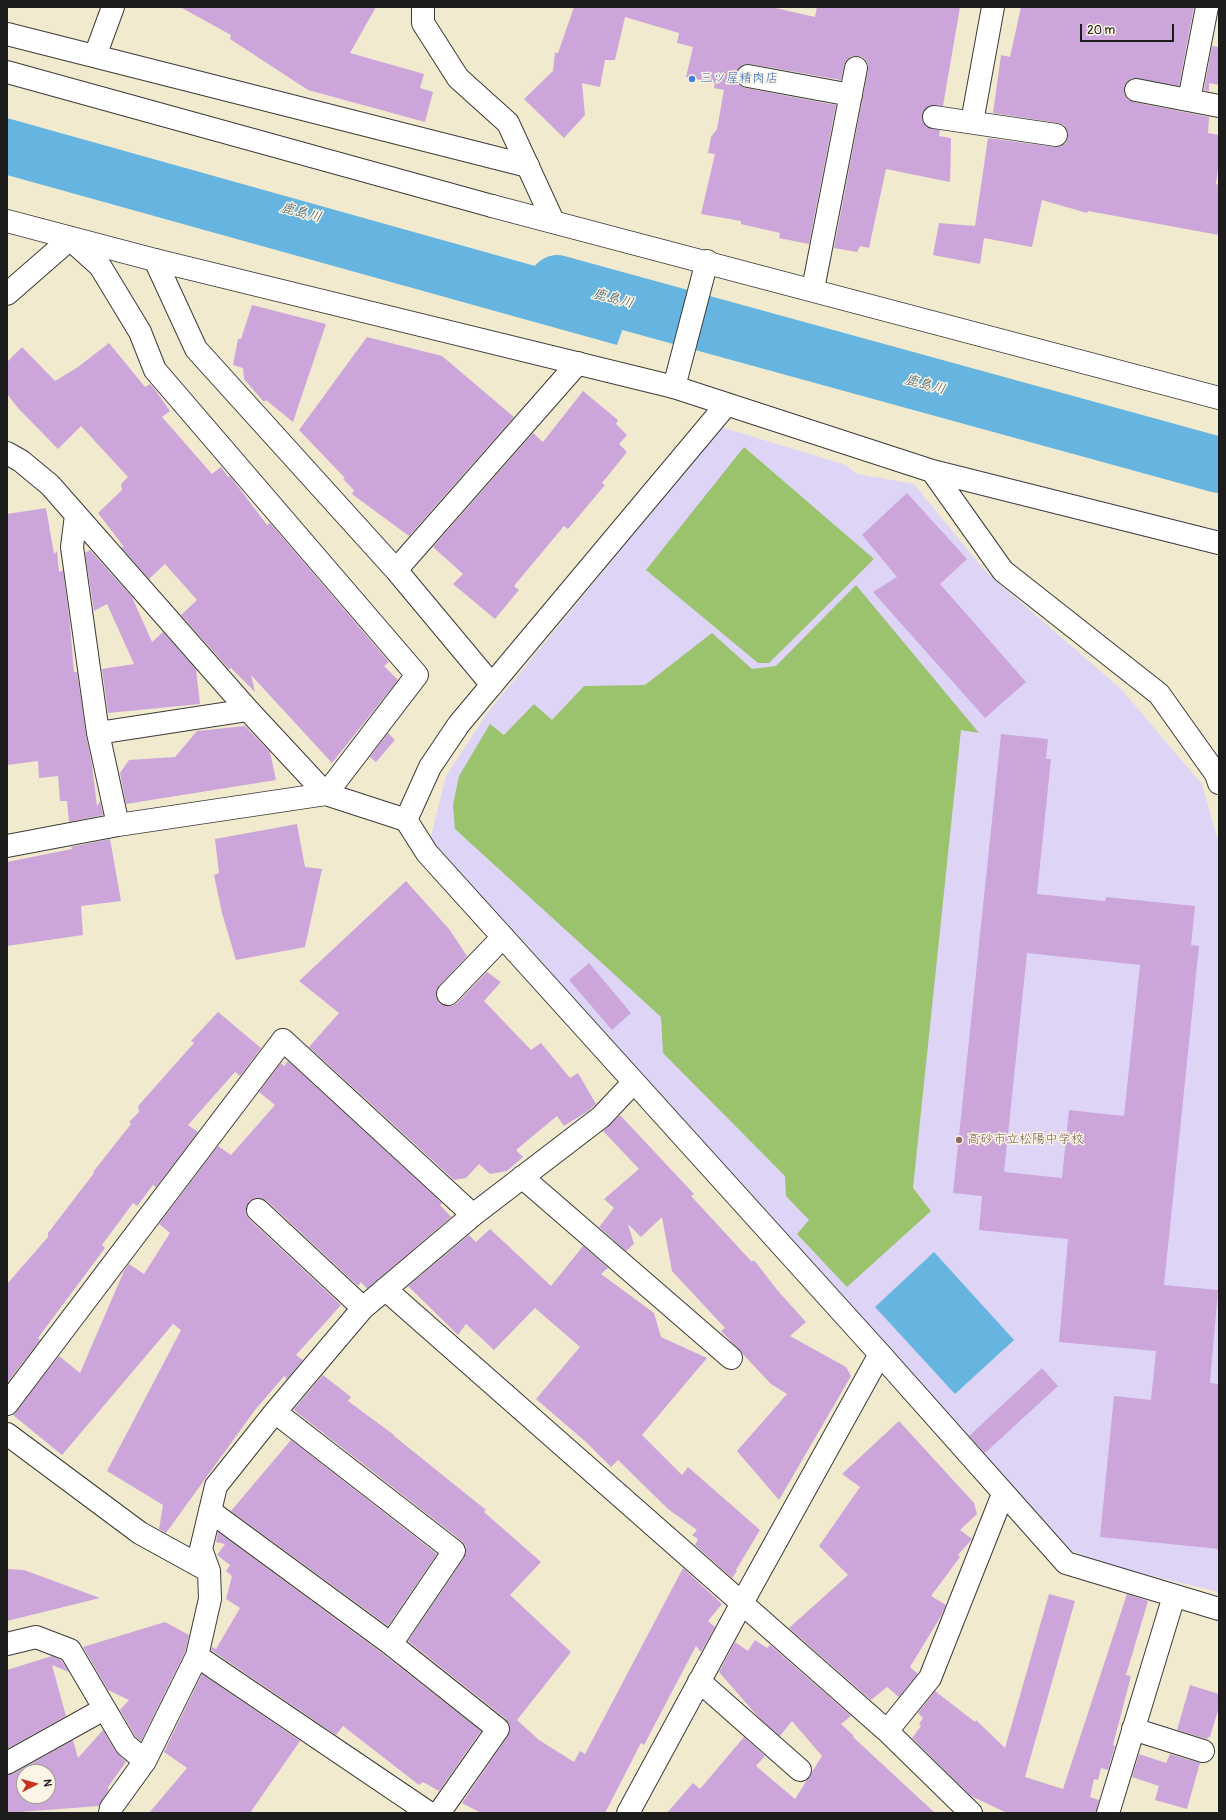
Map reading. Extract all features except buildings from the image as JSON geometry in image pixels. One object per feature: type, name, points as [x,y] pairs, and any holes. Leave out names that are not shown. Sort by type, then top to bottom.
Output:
[{"type":"street","points":[[95,56],[113,7]]},
{"type":"street","points":[[423,7],[423,23],[458,78],[508,123],[553,221]]},
{"type":"street","points":[[972,122],[993,7]]},
{"type":"street","points":[[1189,100],[1206,7]]},
{"type":"street","points":[[7,34],[528,166]]},
{"type":"street","points":[[813,289],[856,68]]},
{"type":"street","points":[[7,72],[492,206],[707,261],[1219,398]]},
{"type":"street","points":[[748,76],[851,95]]},
{"type":"street","points":[[1136,90],[1219,106]]},
{"type":"street","points":[[934,117],[1056,135]]},
{"type":"street","points":[[7,222],[70,239],[674,387],[932,471],[1219,543]]},
{"type":"street","points":[[7,294],[70,239]]},
{"type":"street","points":[[70,239],[100,266],[140,332],[155,370],[417,675],[326,794]]},
{"type":"street","points":[[155,260],[196,349],[396,570],[492,685]]},
{"type":"street","points":[[674,387],[707,261]]},
{"type":"street","points":[[396,570],[578,363]]},
{"type":"street","points":[[406,820],[430,767],[459,724],[727,404]]},
{"type":"street","points":[[7,453],[22,461],[50,485],[248,710],[326,794]]},
{"type":"street","points":[[932,471],[1003,571],[1159,694],[1216,774],[1219,784]]},
{"type":"street","points":[[76,515],[72,546],[98,733],[118,826]]},
{"type":"street","points":[[98,733],[248,710]]},
{"type":"street","points":[[7,846],[118,826],[326,794],[406,820],[427,853],[633,1083],[880,1354],[1066,1563],[1219,1609]]},
{"type":"street","points":[[448,994],[503,938]]},
{"type":"street","points":[[7,1404],[283,1040],[474,1215]]},
{"type":"street","points":[[110,1813],[111,1808],[145,1761],[197,1656],[210,1599],[209,1571],[201,1549],[216,1486],[275,1412],[363,1308],[474,1215],[601,1117],[633,1083]]},
{"type":"street","points":[[522,1177],[731,1358]]},
{"type":"street","points":[[258,1210],[363,1308]]},
{"type":"street","points":[[386,1289],[887,1731],[971,1813]]},
{"type":"street","points":[[628,1813],[699,1681],[880,1354]]},
{"type":"street","points":[[275,1412],[454,1551],[391,1644]]},
{"type":"street","points":[[7,1434],[140,1533],[209,1571]]},
{"type":"street","points":[[887,1731],[930,1678],[1003,1494]]},
{"type":"street","points":[[210,1511],[391,1644],[498,1729],[439,1813]]},
{"type":"street","points":[[1108,1813],[1174,1596]]},
{"type":"street","points":[[7,1644],[36,1638],[70,1650],[126,1745],[145,1761]]},
{"type":"street","points":[[197,1656],[429,1813]]},
{"type":"street","points":[[699,1681],[800,1770]]},
{"type":"street","points":[[7,1764],[104,1709]]},
{"type":"street","points":[[1133,1730],[1203,1751]]},
{"type":"shaded area","name":"高砂市立松陽中学校","points":[[721,427],[846,465],[857,474],[914,484],[986,572],[1121,689],[1202,784],[1219,844],[1219,1592],[1102,1564],[1071,1550],[429,844],[446,776],[488,712]]},
{"type":"green space","points":[[744,447],[874,559],[769,663],[758,663],[646,570]]},
{"type":"green space","points":[[856,585],[979,733],[961,730],[913,1188],[931,1211],[847,1287],[797,1234],[809,1220],[786,1196],[785,1176],[663,1053],[661,1017],[455,829],[453,805],[459,776],[490,724],[504,735],[534,704],[552,720],[584,686],[645,685],[712,633],[752,669],[776,666]]},
{"type":"water","points":[[7,118],[635,294],[617,345],[7,175]]},
{"type":"water","points":[[934,1252],[1014,1340],[955,1394],[875,1307]]},
{"type":"waterway","name":"鹿島川","points":[[557,283],[1219,465]]},
{"type":"place","name":"三ツ屋精肉店","points":[[692,79]]},
{"type":"place","name":"高砂市立松陽中学校","points":[[959,1140]]}]
